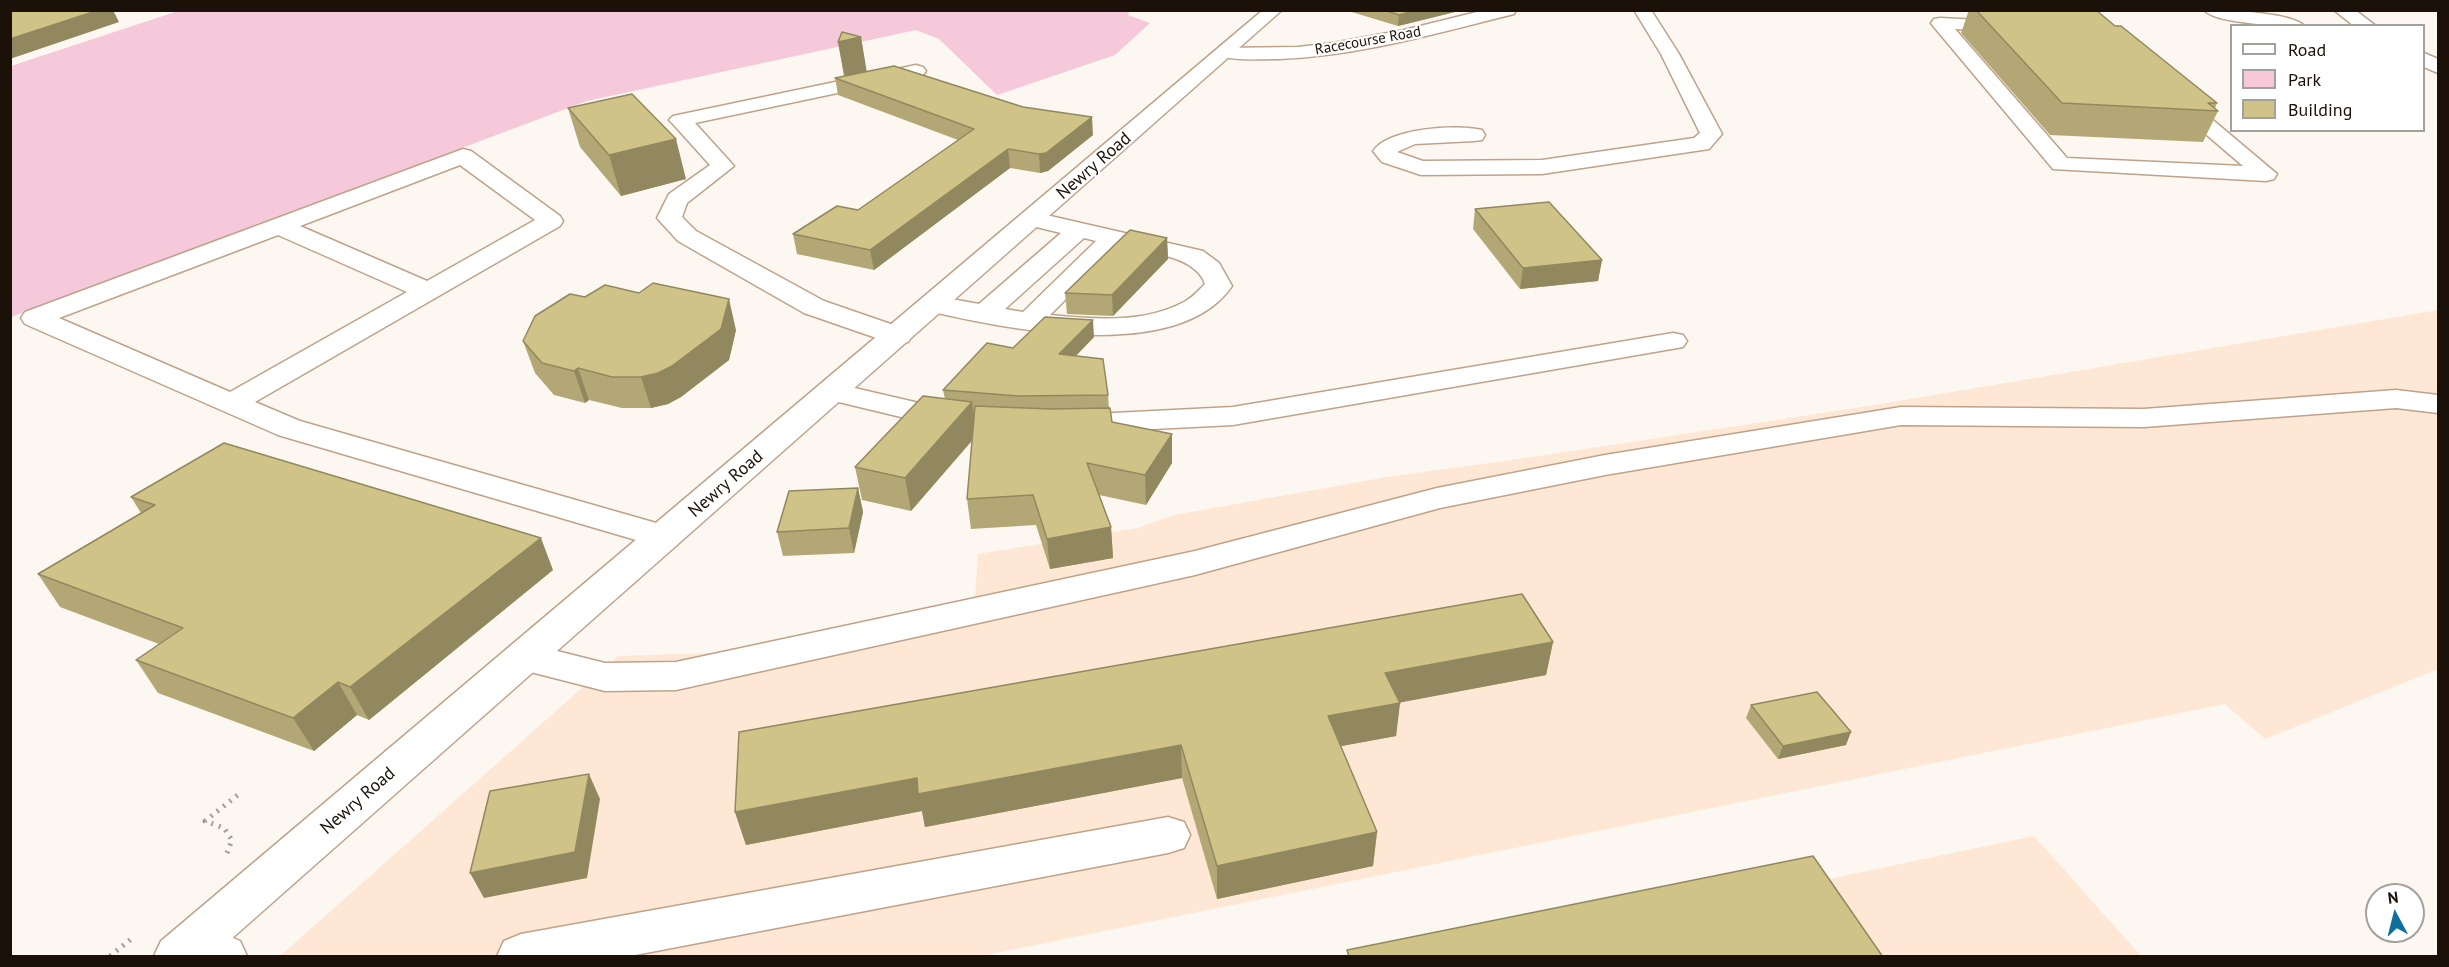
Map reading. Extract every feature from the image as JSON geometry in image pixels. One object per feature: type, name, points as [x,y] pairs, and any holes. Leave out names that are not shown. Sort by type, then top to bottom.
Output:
[{"type":"main road","name":"Newry Road","points":[[199,952],[525,657],[1274,10]]},
{"type":"main road","name":"Racecourse Road","points":[[1226,52],[1268,53],[1344,48],[1508,10]]},
{"type":"main road","points":[[1474,135],[1410,139],[1392,145],[1384,151],[1390,157],[1420,168],[1542,167],[1701,144],[1710,134],[1670,54],[1642,10]]},
{"type":"main road","points":[[2212,10],[2285,24]]},
{"type":"main road","points":[[2342,10],[2364,24]]},
{"type":"main road","points":[[1935,17],[2095,30],[2266,174],[2061,164],[1935,17]]},
{"type":"main road","points":[[2425,60],[2439,68]]},
{"type":"main road","points":[[898,336],[814,307],[687,236],[669,218],[676,199],[723,166],[680,120],[916,71]]},
{"type":"main road","points":[[232,403],[551,221],[463,156],[35,318],[289,428],[665,537]]},
{"type":"main road","points":[[935,304],[1028,322],[1082,327],[1158,321],[1188,310],[1210,298],[1219,286],[1217,276],[1210,266],[1194,256],[1033,219]]},
{"type":"main road","points":[[279,226],[428,291]]},
{"type":"main road","points":[[984,313],[1080,229]]},
{"type":"main road","points":[[1028,322],[1114,237]]},
{"type":"main road","points":[[1044,425],[1233,416],[1673,341]]},
{"type":"main road","points":[[833,392],[948,420],[980,422]]},
{"type":"main road","points":[[525,657],[605,677],[676,676],[1195,563],[1437,498],[1605,465],[1901,416],[2144,418],[2396,399],[2439,404]]},
{"type":"main road","points":[[521,957],[1168,835]]},
{"type":"path","points":[[224,862],[232,840],[224,828],[205,821],[239,794]]},
{"type":"path","points":[[110,957],[136,935]]},
{"type":"shaded area","points":[[2438,310],[2438,669],[2265,739],[2225,704],[981,956],[280,956],[618,656],[770,651],[975,598],[978,554],[1138,528],[1174,515],[1387,477],[1869,406]]},
{"type":"shaded area","points":[[2034,836],[2141,956],[1461,956]]},
{"type":"green space","points":[[1130,10],[1128,15],[1150,23],[1115,55],[997,95],[939,39],[916,30],[587,101],[11,317],[11,66],[178,11]]},
{"type":"building","points":[[10,10],[99,10],[10,39]]},
{"type":"building","points":[[1384,10],[1416,10],[1399,15]]},
{"type":"building","points":[[1976,10],[2096,10],[2115,26],[2121,26],[2217,103],[2208,103],[2218,111],[2062,103]]},
{"type":"building","points":[[842,32],[861,37],[838,42]]},
{"type":"building","points":[[894,66],[1023,107],[1092,117],[1046,153],[1008,149],[870,250],[793,234],[837,206],[858,210],[974,129],[835,78]]},
{"type":"building","points":[[632,94],[676,139],[609,155],[568,108]]},
{"type":"building","points":[[1549,202],[1602,260],[1523,268],[1475,209]]},
{"type":"building","points":[[1130,230],[1167,238],[1112,295],[1065,293]]},
{"type":"building","points":[[653,283],[729,299],[721,329],[672,366],[658,373],[641,377],[612,377],[578,368],[574,371],[542,363],[523,341],[535,316],[570,294],[585,297],[605,285],[639,293]]},
{"type":"building","points":[[1045,317],[1093,320],[1059,354],[1103,359],[1108,395],[1018,396],[943,390],[987,343],[1013,348]]},
{"type":"building","points":[[923,396],[972,402],[905,478],[855,467]]},
{"type":"building","points":[[975,406],[1051,409],[1110,408],[1112,422],[1172,434],[1145,475],[1087,463],[1111,527],[1047,539],[1033,495],[967,499]]},
{"type":"building","points":[[224,443],[541,538],[350,687],[338,682],[293,718],[136,660],[183,628],[38,574],[155,505],[131,497]]},
{"type":"building","points":[[858,488],[849,528],[777,532],[789,491]]},
{"type":"building","points":[[1522,594],[1553,642],[1385,673],[1400,703],[1328,716],[1377,832],[1217,866],[1181,745],[918,794],[917,778],[735,812],[739,732]]},
{"type":"building","points":[[1817,692],[1851,732],[1783,746],[1751,705]]},
{"type":"building","points":[[589,774],[575,852],[470,873],[490,791]]},
{"type":"building","points":[[1813,856],[1883,957],[1349,957],[1347,950]]}]
